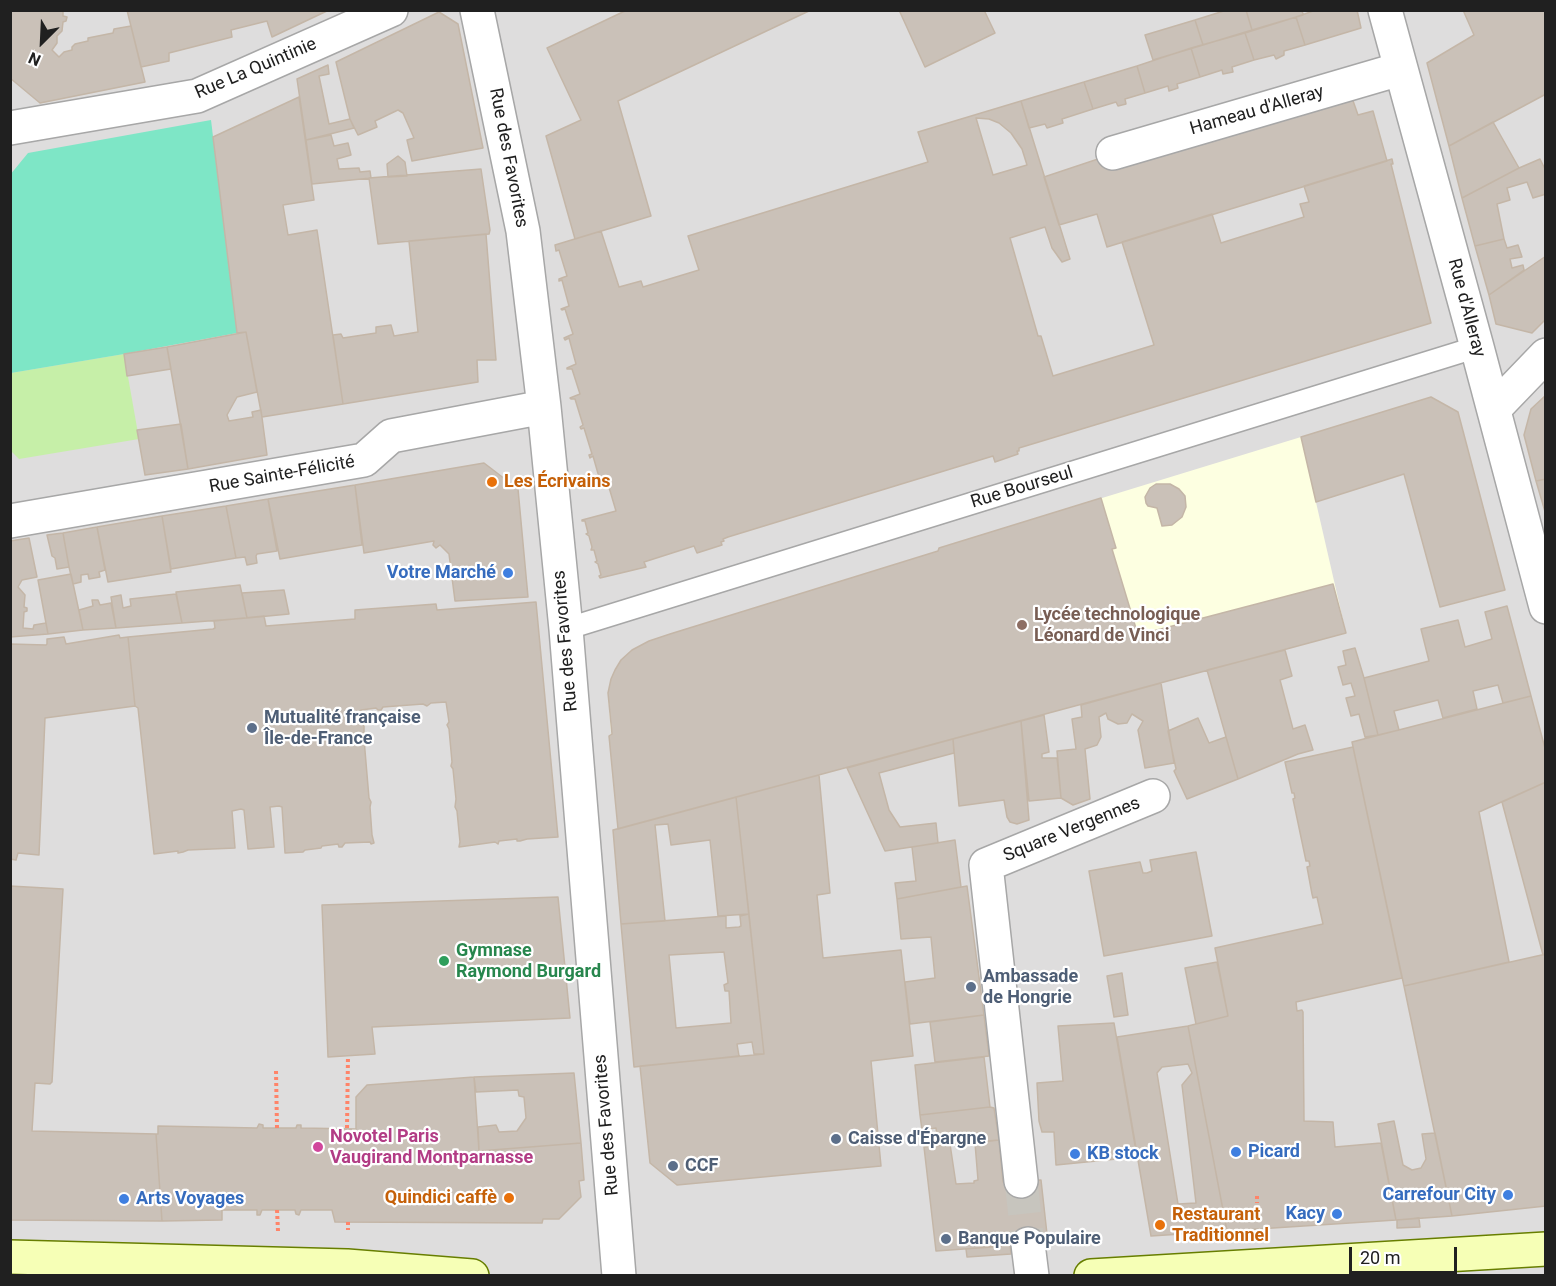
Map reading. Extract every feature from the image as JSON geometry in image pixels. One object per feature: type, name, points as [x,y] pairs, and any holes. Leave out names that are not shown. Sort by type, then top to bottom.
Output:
[{"type":"main road","points":[[1091,1275],[1359,1268],[1404,1259],[1545,1249]]},
{"type":"main road","points":[[10,1257],[347,1266],[472,1275]]},
{"type":"street","name":"Rue La Quintinie","points":[[10,128],[197,96],[391,10]]},
{"type":"street","name":"Rue des Favorites","points":[[477,10],[523,231],[544,407],[566,629],[619,1275]]},
{"type":"street","name":"Rue d'Alleray","points":[[1385,10],[1494,409],[1545,607]]},
{"type":"street","name":"Hameau d'Alleray","points":[[1113,153],[1400,69]]},
{"type":"street","points":[[1494,409],[1545,355]]},
{"type":"street","name":"Rue Sainte-Félicité","points":[[10,521],[364,460],[392,436],[544,407]]},
{"type":"street","name":"Square Vergennes","points":[[1021,1181],[986,865],[1153,796]]},
{"type":"lane","name":"Rue Bourseul","points":[[566,629],[1477,347]]},
{"type":"path","points":[[347,1128],[348,1056]]},
{"type":"path","points":[[276,1071],[277,1128]]},
{"type":"path","points":[[1257,1196],[1257,1203]]},
{"type":"path","points":[[278,1210],[278,1232]]},
{"type":"path","points":[[348,1222],[348,1234]]},
{"type":"shaded area","points":[[11,11],[1545,11],[1545,1275],[11,1275]]},
{"type":"shaded area","name":"Lycée technologique Léonard de Vinci","points":[[1301,437],[1346,633],[618,829],[609,736],[611,734],[608,693],[615,670],[621,660],[632,650],[670,634],[938,551],[939,548]]},
{"type":"green space","points":[[211,120],[237,333],[11,373],[10,175],[28,153]]},
{"type":"green space","points":[[124,354],[139,439],[19,459],[11,451],[11,373]]},
{"type":"building","points":[[11,10],[63,10],[63,16],[67,17],[66,21],[63,22],[62,31],[57,36],[57,43],[52,50],[59,57],[64,52],[72,50],[75,44],[88,41],[88,38],[113,33],[114,29],[131,26],[145,82],[40,103],[10,78]]},
{"type":"building","points":[[127,10],[329,10],[272,37],[267,21],[231,30],[232,37],[169,53],[169,61],[141,67]]},
{"type":"building","points":[[627,10],[811,10],[618,101],[651,216],[575,239],[546,136],[581,120],[547,48]]},
{"type":"building","points":[[899,10],[984,10],[995,33],[925,67]]},
{"type":"building","points":[[1227,10],[1246,10],[1252,30],[1203,45],[1195,20]]},
{"type":"building","points":[[1246,10],[1302,10],[1303,15],[1252,30]]},
{"type":"building","points":[[1316,10],[1357,10],[1361,28],[1305,45],[1296,17]]},
{"type":"building","points":[[1463,10],[1546,10],[1546,94],[1449,146],[1427,63],[1474,35]]},
{"type":"building","points":[[439,12],[458,24],[483,148],[412,161],[407,140],[414,138],[403,113],[398,110],[375,121],[377,127],[358,135],[350,119],[336,62]]},
{"type":"building","points":[[1296,17],[1305,45],[1284,51],[1284,55],[1276,59],[1274,55],[1254,60],[1245,33]]},
{"type":"building","points":[[1195,20],[1203,45],[1153,60],[1145,35]]},
{"type":"building","points":[[1245,33],[1254,60],[1232,67],[1233,72],[1223,74],[1222,70],[1200,77],[1191,48]]},
{"type":"building","points":[[1191,48],[1200,77],[1177,84],[1178,88],[1169,91],[1168,86],[1145,93],[1137,66]]},
{"type":"building","points":[[328,65],[329,74],[319,76],[329,124],[350,119],[354,128],[306,140],[297,79]]},
{"type":"building","points":[[1137,66],[1145,93],[1125,99],[1126,104],[1118,106],[1116,102],[1093,109],[1084,82]]},
{"type":"building","points":[[1084,82],[1093,109],[1062,119],[1063,123],[1047,128],[1045,124],[1029,128],[1021,101]]},
{"type":"building","points":[[1351,95],[1358,115],[1373,111],[1387,161],[1107,247],[1097,214],[1059,225],[1044,177],[1107,156]]},
{"type":"building","points":[[299,97],[314,200],[283,205],[288,235],[317,230],[343,404],[262,417],[246,332],[237,333],[213,137]]},
{"type":"building","points":[[1021,101],[1070,259],[1062,262],[1052,248],[1045,227],[1010,238],[1038,336],[1041,336],[1053,376],[1154,345],[1122,242],[1212,214],[1221,243],[1304,217],[1300,204],[1309,202],[1304,186],[1392,159],[1393,164],[1391,164],[1431,323],[1019,448],[1018,454],[995,462],[993,456],[728,537],[723,539],[722,545],[697,553],[694,546],[644,562],[646,567],[600,578],[594,550],[591,550],[589,536],[586,534],[588,533],[585,521],[582,520],[616,511],[608,484],[598,487],[598,484],[601,484],[593,456],[590,458],[589,455],[592,454],[584,428],[580,427],[583,425],[575,399],[570,398],[580,394],[572,369],[567,369],[576,364],[569,338],[565,340],[564,338],[573,334],[565,309],[561,309],[569,306],[562,280],[559,281],[559,279],[567,276],[559,250],[556,251],[555,245],[601,231],[619,287],[641,281],[643,287],[699,270],[688,236],[928,162],[918,132]],"holes":[[[976,118],[999,123],[1011,133],[1022,149],[1027,165],[993,175]]]},
{"type":"building","points":[[1493,122],[1519,168],[1462,198],[1449,146]]},
{"type":"building","points":[[331,135],[334,146],[348,143],[351,155],[337,159],[339,169],[359,168],[360,172],[370,171],[371,178],[312,184],[306,140]]},
{"type":"building","points":[[398,156],[405,162],[407,176],[388,177],[387,164]]},
{"type":"building","points":[[1540,159],[1546,171],[1546,194],[1533,198],[1527,182],[1507,188],[1510,200],[1497,204],[1504,239],[1475,246],[1462,198]]},
{"type":"building","points":[[481,169],[489,234],[378,244],[369,178]]},
{"type":"building","points":[[486,234],[496,360],[477,360],[478,382],[343,404],[333,335],[341,334],[343,338],[376,333],[376,327],[391,325],[394,336],[418,332],[409,241]]},
{"type":"building","points":[[1504,239],[1507,248],[1518,245],[1522,257],[1510,259],[1512,268],[1523,265],[1524,270],[1489,295],[1475,246]]},
{"type":"building","points":[[1546,256],[1546,319],[1532,333],[1496,324],[1489,295]]},
{"type":"building","points":[[246,332],[257,392],[237,397],[227,415],[229,421],[253,417],[252,412],[261,410],[267,455],[188,469],[167,347]]},
{"type":"building","points":[[167,347],[171,369],[127,376],[124,354]]},
{"type":"building","points":[[1546,395],[1546,479],[1536,481],[1524,435],[1531,409]]},
{"type":"building","points":[[1431,397],[1458,412],[1505,590],[1440,607],[1404,474],[1316,502],[1301,437]]},
{"type":"building","points":[[181,424],[188,469],[145,475],[137,430]]},
{"type":"building","points":[[484,463],[518,489],[528,597],[455,601],[449,554],[440,545],[436,548],[433,545],[434,541],[364,553],[355,485]]},
{"type":"building","points":[[1546,479],[1546,515],[1536,481]]},
{"type":"building","points":[[1156,484],[1170,484],[1185,496],[1186,507],[1182,517],[1172,525],[1162,526],[1157,508],[1148,506],[1146,503],[1145,497],[1150,488]]},
{"type":"building","points":[[355,485],[362,545],[280,559],[268,499]]},
{"type":"building","name":"Lycée technologique Léonard de Vinci","points":[[1101,498],[1116,548],[1112,549],[1138,635],[1333,584],[1346,633],[618,829],[609,736],[612,734],[608,693],[615,670],[621,660],[632,650],[670,634]]},
{"type":"building","points":[[268,499],[277,551],[257,554],[257,563],[247,565],[245,557],[236,558],[226,506]]},
{"type":"building","points":[[226,506],[236,558],[171,569],[162,516]]},
{"type":"building","points":[[162,516],[171,572],[108,582],[97,527]]},
{"type":"building","points":[[97,527],[105,570],[99,572],[100,577],[89,579],[88,574],[81,575],[81,582],[73,584],[63,533]]},
{"type":"building","points":[[63,533],[69,567],[57,569],[47,535]]},
{"type":"building","points":[[29,538],[37,577],[22,580],[18,587],[25,595],[24,607],[27,608],[24,612],[23,628],[33,629],[34,625],[46,623],[48,634],[10,637],[10,541]]},
{"type":"building","points":[[71,574],[83,630],[48,634],[38,580]]},
{"type":"building","points":[[240,585],[247,618],[182,623],[176,592]]},
{"type":"building","points":[[284,590],[289,614],[247,618],[242,593]]},
{"type":"building","points":[[176,594],[182,623],[116,628],[111,597],[121,595],[123,608],[131,606],[130,599]]},
{"type":"building","points":[[92,600],[98,600],[100,605],[111,603],[116,628],[83,630],[79,610],[93,606]]},
{"type":"building","name":"Mutualité française Île-de-France","points":[[536,602],[558,837],[520,841],[517,839],[499,841],[498,844],[495,842],[459,847],[446,702],[431,703],[427,706],[423,704],[383,707],[381,710],[376,708],[361,710],[374,843],[345,843],[342,847],[338,844],[303,852],[285,853],[282,807],[279,806],[270,807],[274,847],[248,849],[244,810],[241,809],[232,811],[235,848],[154,854],[128,637],[213,629],[215,628],[214,621],[264,616],[266,626],[355,619],[355,610],[436,604],[437,610]]},
{"type":"building","points":[[1507,606],[1531,696],[1503,703],[1498,685],[1473,691],[1477,709],[1443,718],[1438,700],[1394,711],[1399,730],[1378,735],[1364,678],[1429,661],[1421,629],[1458,620],[1465,647],[1492,639],[1485,612]]},
{"type":"building","points":[[119,635],[120,638],[128,637],[135,706],[45,718],[39,855],[18,853],[16,860],[10,859],[10,644],[46,645],[47,639],[64,637],[66,644]]},
{"type":"building","points":[[1355,648],[1378,735],[1365,737],[1359,714],[1351,716],[1346,698],[1355,696],[1351,683],[1343,685],[1338,667],[1346,665],[1343,651]]},
{"type":"building","points":[[1285,650],[1292,676],[1280,680],[1293,729],[1305,725],[1313,750],[1238,779],[1207,670]]},
{"type":"building","points":[[1161,683],[1174,763],[1145,768],[1138,730],[1143,721],[1132,714],[1127,723],[1118,724],[1108,719],[1106,713],[1099,717],[1101,737],[1097,745],[1085,749],[1090,799],[1073,805],[1061,798],[1057,751],[1076,749],[1072,719],[1082,717],[1081,705]]},
{"type":"building","points":[[1531,696],[1546,752],[1546,782],[1479,812],[1509,962],[1404,986],[1352,742]]},
{"type":"building","points":[[1044,715],[1049,752],[1042,754],[1042,758],[1057,758],[1061,798],[1029,801],[1021,721]]},
{"type":"building","points":[[1198,718],[1209,743],[1226,737],[1238,779],[1187,799],[1174,771],[1176,769],[1168,731]]},
{"type":"building","points":[[1021,721],[1029,820],[1017,824],[1010,822],[1004,800],[959,806],[953,739]]},
{"type":"building","points":[[953,739],[954,753],[879,773],[889,810],[900,827],[936,823],[938,843],[885,851],[847,768]]},
{"type":"building","points":[[1353,747],[1402,978],[1296,1002],[1297,1011],[1302,1010],[1303,1012],[1304,1121],[1333,1122],[1335,1147],[1381,1143],[1396,1220],[1227,1231],[1188,1026],[1228,1016],[1215,948],[1323,924],[1317,897],[1313,898],[1312,894],[1307,867],[1310,866],[1309,861],[1306,861],[1293,799],[1295,798],[1294,793],[1292,793],[1285,762]]},
{"type":"building","points":[[819,775],[830,893],[817,895],[823,958],[901,950],[913,1056],[871,1061],[881,1166],[677,1185],[650,1163],[640,1066],[764,1054],[736,797]]},
{"type":"building","points":[[1546,782],[1546,954],[1543,955],[1502,802]]},
{"type":"building","points":[[736,797],[749,914],[718,916],[710,840],[671,845],[668,824],[655,825],[665,921],[621,924],[613,830]]},
{"type":"building","points":[[955,840],[961,887],[897,899],[895,883],[916,881],[912,847]]},
{"type":"building","points":[[1196,852],[1212,936],[1104,956],[1089,871],[1140,862],[1143,873],[1147,873],[1152,871],[1150,860]]},
{"type":"building","points":[[10,886],[63,889],[52,1082],[50,1084],[35,1083],[32,1131],[156,1134],[162,1221],[10,1220]]},
{"type":"building","points":[[967,886],[984,1015],[910,1024],[905,982],[935,978],[931,937],[901,939],[897,899]]},
{"type":"building","name":"Gymnase Raymond Burgard","points":[[558,897],[570,1018],[372,1027],[375,1054],[328,1057],[322,905]]},
{"type":"building","points":[[749,914],[764,1054],[754,1054],[752,1042],[737,1044],[739,1056],[634,1067],[621,924],[726,916],[726,928],[741,926],[740,916]],"holes":[[[724,952],[728,983],[724,985],[725,991],[729,991],[731,1023],[676,1028],[669,955]]]},
{"type":"building","points":[[1546,954],[1546,1206],[1452,1216],[1404,986]]},
{"type":"building","points":[[1217,962],[1228,1016],[1196,1024],[1185,968]]},
{"type":"building","points":[[1122,973],[1128,1015],[1114,1017],[1107,976]]},
{"type":"building","points":[[984,1015],[989,1056],[935,1062],[930,1022]]},
{"type":"building","points":[[1114,1023],[1137,1157],[1056,1165],[1054,1132],[1042,1132],[1039,1121],[1037,1083],[1063,1081],[1058,1026]]},
{"type":"building","points":[[1188,1026],[1227,1231],[1151,1236],[1117,1037]],"holes":[[[1188,1064],[1192,1073],[1182,1085],[1196,1203],[1178,1204],[1157,1073],[1162,1067]]]},
{"type":"building","points":[[984,1057],[990,1107],[920,1115],[915,1065]]},
{"type":"building","points":[[574,1073],[581,1143],[479,1151],[478,1127],[496,1125],[499,1132],[517,1131],[526,1118],[524,1097],[519,1096],[518,1090],[476,1092],[474,1077]]},
{"type":"building","name":"Novotel Paris Vaugirand Montparnasse","points":[[474,1077],[479,1151],[581,1143],[584,1180],[579,1181],[581,1197],[559,1219],[543,1219],[542,1223],[335,1222],[332,1210],[301,1210],[299,1215],[295,1210],[262,1210],[260,1215],[257,1215],[257,1210],[222,1210],[222,1220],[162,1221],[156,1134],[158,1134],[158,1126],[257,1128],[259,1124],[263,1125],[263,1128],[296,1128],[297,1125],[301,1125],[301,1128],[356,1129],[356,1097],[367,1085]]},
{"type":"building","points":[[994,1108],[999,1140],[938,1145],[936,1128],[922,1130],[920,1115]]},
{"type":"building","points":[[1394,1121],[1403,1165],[1412,1170],[1421,1168],[1426,1159],[1422,1134],[1435,1133],[1452,1216],[1396,1220],[1378,1124]]},
{"type":"building","points":[[999,1140],[1003,1182],[1041,1180],[1048,1243],[936,1251],[924,1147],[950,1144],[956,1184],[974,1183],[978,1180],[975,1143]]},
{"type":"building","points":[[1419,1218],[1420,1227],[1397,1228],[1397,1220]]},
{"type":"building","points":[[1010,1245],[1011,1254],[967,1257],[966,1249]]},
{"type":"tunnel","points":[[1021,1181],[1028,1244]]},
{"type":"place","name":"Les Écrivains","points":[[492,482]]},
{"type":"place","name":"Votre Marché","points":[[508,573]]},
{"type":"place","name":"Lycée technologique Léonard de Vinci","points":[[1022,625]]},
{"type":"place","name":"Mutualité française Île-de-France","points":[[252,728]]},
{"type":"place","name":"Gymnase Raymond Burgard","points":[[444,961]]},
{"type":"place","name":"Ambassade de Hongrie","points":[[971,987]]},
{"type":"place","name":"Caisse d'Épargne","points":[[836,1139]]},
{"type":"place","name":"Novotel Paris Vaugirand Montparnasse","points":[[318,1147]]},
{"type":"place","name":"Picard","points":[[1236,1152]]},
{"type":"place","name":"KB stock","points":[[1075,1154]]},
{"type":"place","name":"CCF","points":[[673,1166]]},
{"type":"place","name":"Carrefour City","points":[[1508,1195]]},
{"type":"place","name":"Quindici caffè","points":[[509,1198]]},
{"type":"place","name":"Arts Voyages","points":[[124,1199]]},
{"type":"place","name":"Kacy","points":[[1337,1214]]},
{"type":"place","name":"Restaurant Traditionnel","points":[[1160,1225]]},
{"type":"place","name":"Banque Populaire","points":[[946,1239]]}]
